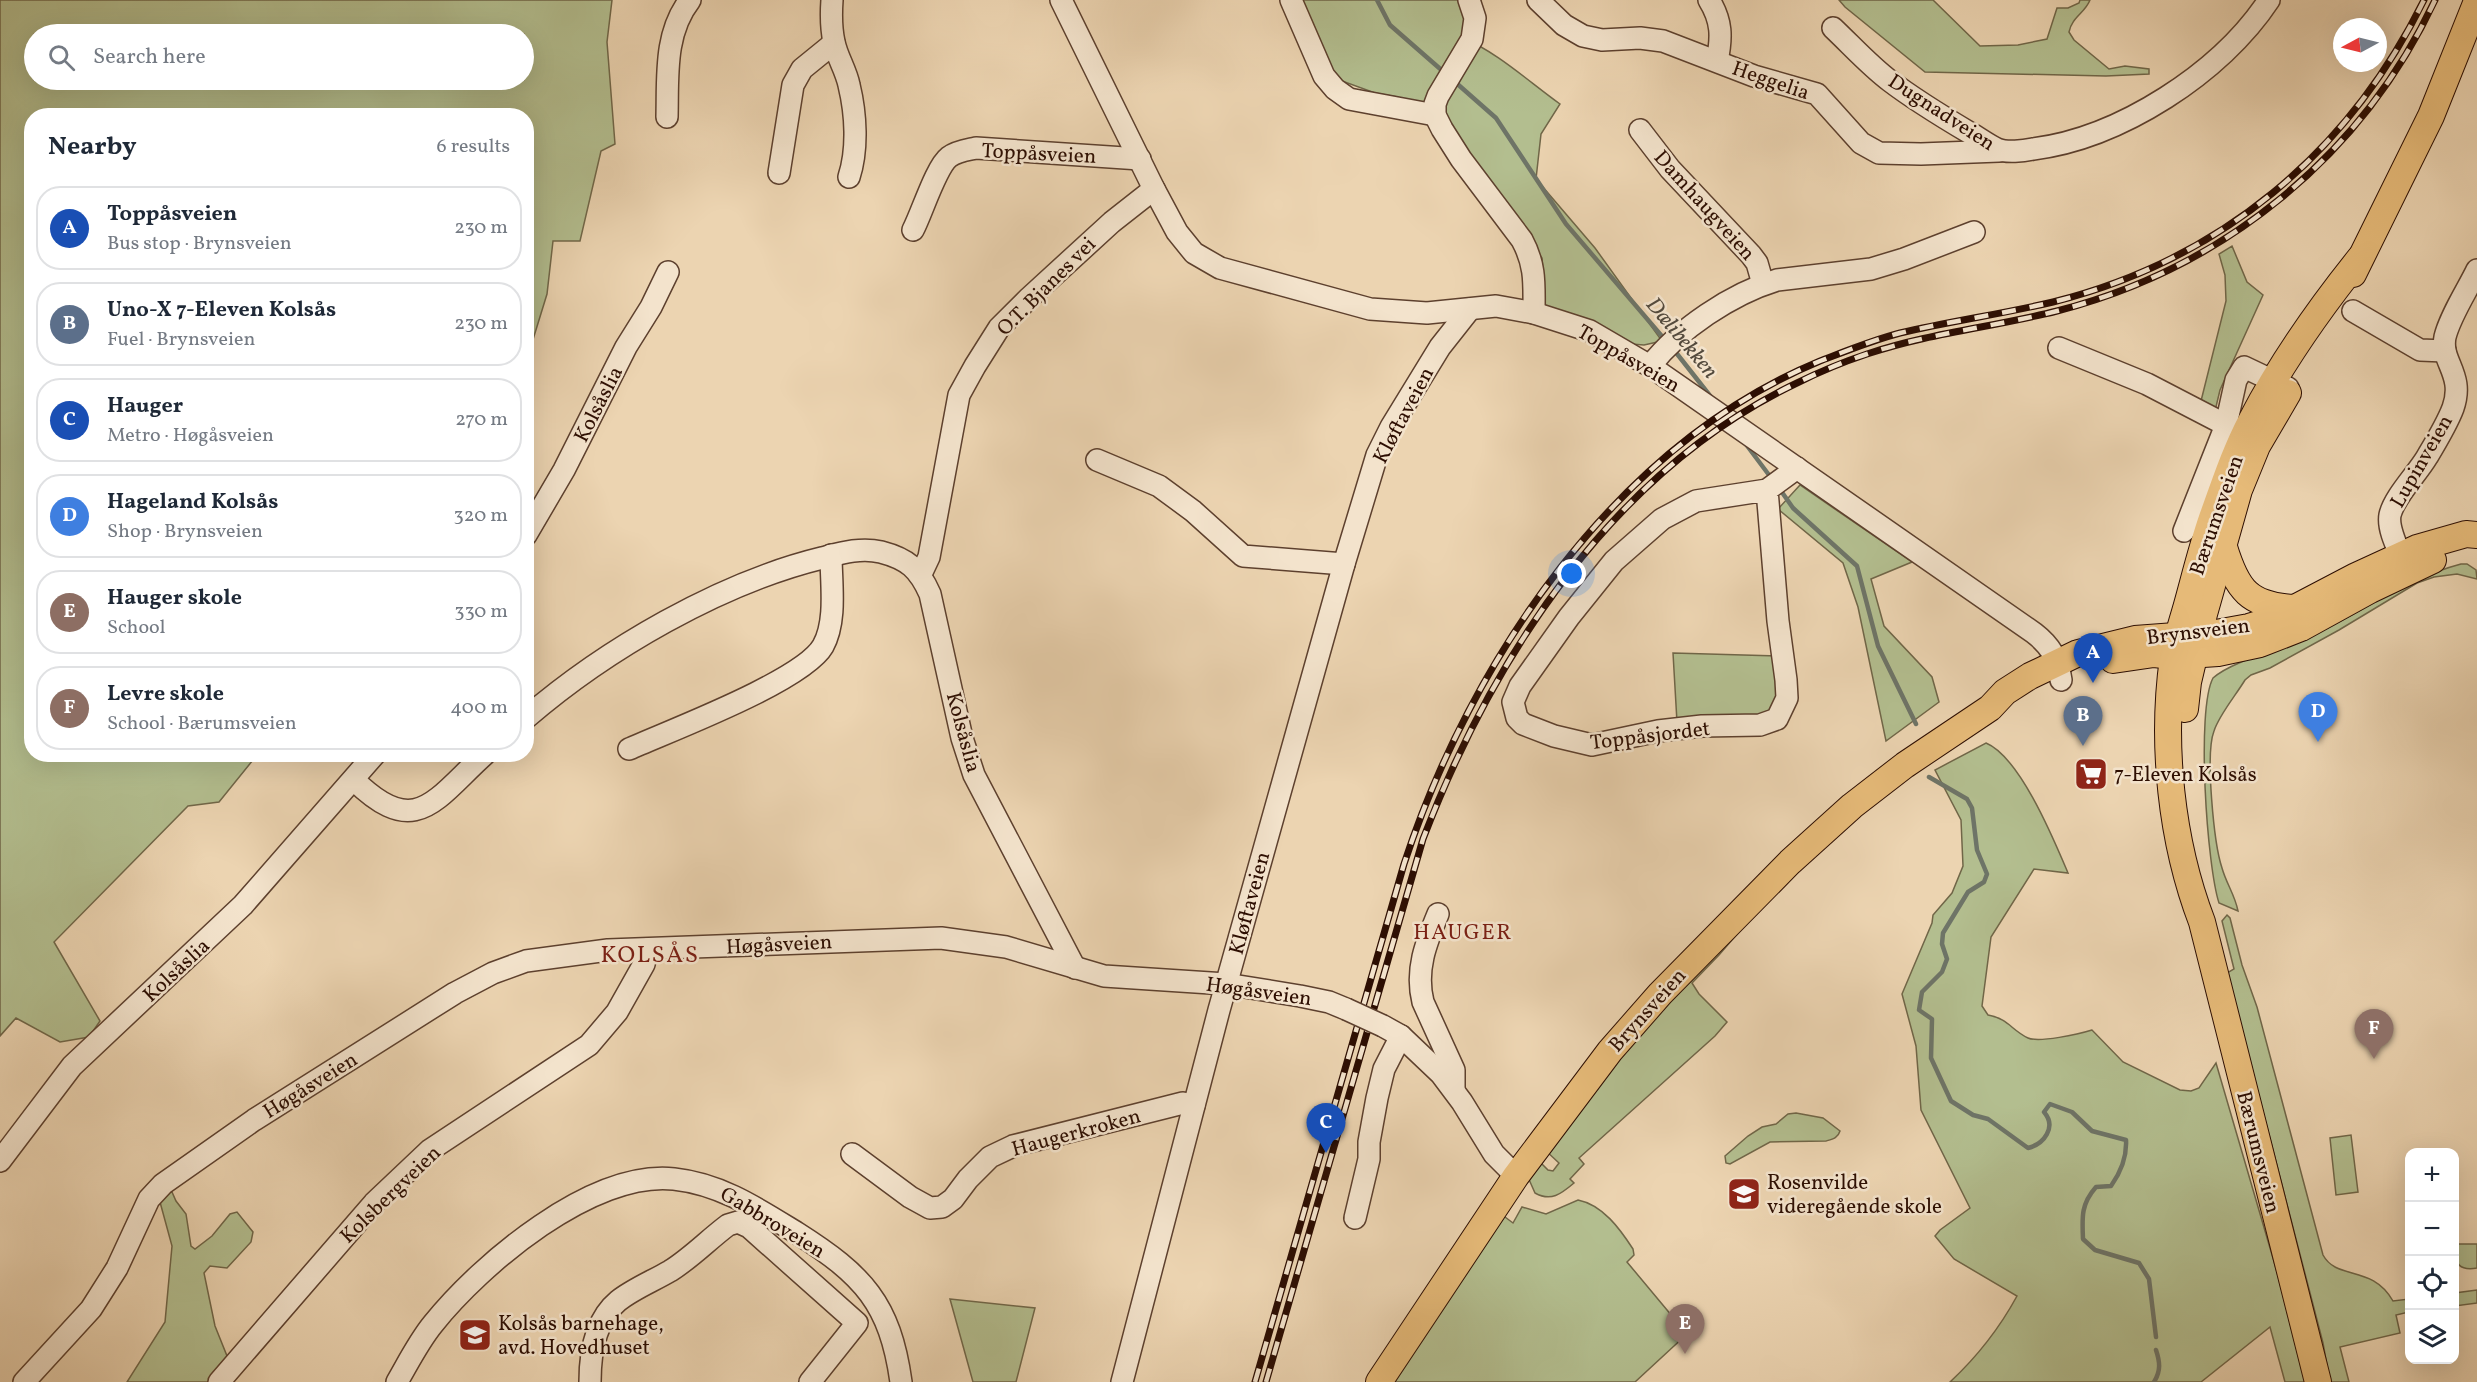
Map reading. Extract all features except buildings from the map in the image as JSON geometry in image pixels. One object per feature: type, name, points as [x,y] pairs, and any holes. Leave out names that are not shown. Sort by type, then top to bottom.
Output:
[{"type":"main road","name":"Bærumsveien","points":[[2186,645],[2224,547],[2239,490],[2307,329],[2360,258],[2432,116],[2477,2]]},
{"type":"main road","name":"Bærumsveien","points":[[2282,385],[2251,421],[2221,493],[2202,548],[2169,742],[2171,790],[2177,836],[2188,885],[2202,922],[2318,1382]]},
{"type":"main road","name":"Brynsveien","points":[[1379,1382],[1516,1176],[1572,1099],[1618,1043],[1660,994],[1768,883],[1852,806],[1905,765],[1990,708],[2010,703],[2054,670],[2080,669],[2112,660],[2154,654],[2272,620],[2356,576],[2467,546],[2477,537]]},
{"type":"main road","points":[[2224,547],[2234,577],[2242,590],[2251,598],[2276,607],[2295,608]]},
{"type":"main road","name":"Brynsveien","points":[[2186,645],[2228,651],[2277,638],[2319,619],[2404,563]]},
{"type":"street","points":[[667,117],[669,51],[678,18],[690,0]]},
{"type":"street","points":[[832,0],[831,20],[834,43],[850,86],[854,119],[854,154],[849,177]]},
{"type":"street","name":"Toppåsveien","points":[[1061,0],[1154,189],[1177,232],[1194,253],[1220,268],[1370,309],[1427,313],[1496,306],[1534,313],[1590,332],[1650,366],[2046,642],[2054,670]]},
{"type":"street","points":[[1291,0],[1324,76],[1335,89],[1349,99],[1435,110]]},
{"type":"street","points":[[1435,110],[1472,39],[1475,18],[1469,0]]},
{"type":"street","name":"Heggelia","points":[[1538,0],[1564,25],[1583,36],[1602,40],[1640,38],[1663,41],[1754,76],[1817,94],[1861,143],[1879,153],[1999,151]]},
{"type":"street","points":[[1709,0],[1720,24],[1721,41],[1717,61]]},
{"type":"street","name":"Dugnadveien","points":[[1833,28],[1888,80],[1944,118],[1999,151],[2027,150],[2061,146],[2153,106],[2208,66],[2249,25],[2269,0]]},
{"type":"street","points":[[779,172],[793,85],[802,69],[834,43]]},
{"type":"street","points":[[1435,110],[1461,159],[1529,254],[1534,267],[1534,313]]},
{"type":"street","name":"Damhaugveien","points":[[1640,130],[1677,177],[1751,255],[1757,263],[1763,284]]},
{"type":"street","name":"Toppåsveien","points":[[913,230],[940,169],[947,158],[958,152],[976,148],[1140,159]]},
{"type":"street","name":"O.T. Bjanes vei","points":[[921,574],[929,557],[959,394],[975,366],[999,328],[1029,298],[1112,222],[1154,189]]},
{"type":"street","name":"Damhaugveien","points":[[1650,366],[1662,350],[1682,333],[1734,298],[1763,284],[1776,280],[1871,269],[1974,232]]},
{"type":"street","name":"Kolsåslia","points":[[534,522],[564,470],[626,348],[651,307],[668,272]]},
{"type":"street","points":[[2353,311],[2420,350],[2445,351],[2445,337],[2475,281]]},
{"type":"street","name":"Kløftaveien","points":[[1122,1382],[1226,984],[1344,564],[1377,455],[1440,347],[1470,309]]},
{"type":"street","name":"Bærumsveien","points":[[2059,348],[2146,384],[2226,425]]},
{"type":"street","name":"Lupinveien","points":[[2404,563],[2390,525],[2390,516],[2427,457],[2452,409],[2458,389],[2445,351]]},
{"type":"street","name":"Bærumsveien","points":[[2184,531],[2226,425],[2236,380],[2244,367],[2282,385]]},
{"type":"street","points":[[1098,460],[1159,486],[1192,511],[1243,556],[1344,564]]},
{"type":"street","name":"Toppåsjordet","points":[[1767,490],[1778,621],[1786,680],[1786,698],[1778,719],[1760,725],[1702,726],[1658,731],[1592,745],[1538,731],[1522,724],[1517,718],[1513,702],[1520,686],[1598,580],[1636,539],[1662,519],[1696,501],[1767,490],[1797,468]]},
{"type":"street","points":[[534,712],[585,671],[675,618],[745,584],[831,555],[863,550],[879,552],[911,565],[921,574]]},
{"type":"street","points":[[629,749],[712,714],[778,681],[813,658],[822,648],[828,635],[831,615],[831,555]]},
{"type":"street","name":"Kolsåslia","points":[[921,574],[936,613],[960,726],[974,775],[1076,968]]},
{"type":"street","name":"Kolsåslia","points":[[0,1161],[72,1066],[243,905],[369,762]]},
{"type":"street","points":[[354,780],[383,805],[396,811],[417,810],[436,799],[476,762]]},
{"type":"street","name":"Høgåsveien","points":[[1437,914],[1424,951],[1420,972],[1420,990],[1423,1002],[1454,1071],[1454,1089]]},
{"type":"street","name":"Høgåsveien","points":[[24,1382],[91,1309],[117,1268],[149,1199],[163,1184],[185,1167],[434,1006],[493,973],[526,961],[560,955],[608,950],[941,938],[1006,946],[1091,973],[1118,978],[1226,984],[1306,997],[1346,1009],[1392,1031],[1428,1060],[1454,1089],[1494,1154],[1516,1176]]},
{"type":"street","name":"Kolsbergveien","points":[[219,1382],[374,1203],[415,1163],[430,1150],[589,1045],[617,1012],[644,964],[648,950]]},
{"type":"street","points":[[1354,1218],[1369,1159],[1369,1142],[1392,1031]]},
{"type":"street","name":"Haugerkroken","points":[[852,1154],[910,1197],[930,1208],[942,1208],[953,1199],[968,1179],[990,1157],[1013,1146],[1183,1103],[1194,1105]]},
{"type":"street","name":"Gabbroveien","points":[[397,1382],[431,1326],[480,1273],[507,1249],[555,1217],[607,1189],[626,1182],[672,1178],[714,1186],[740,1199],[810,1241],[863,1284],[878,1304],[892,1335],[901,1382]]},
{"type":"street","points":[[590,1382],[595,1340],[606,1313],[640,1287],[670,1270],[728,1225],[738,1222],[749,1227],[857,1323]]},
{"type":"street","points":[[810,1382],[857,1323],[878,1304]]},
{"type":"green space","points":[[0,0],[612,0],[607,42],[615,144],[601,151],[580,241],[553,241],[547,294],[534,336],[534,108],[24,108],[24,762],[251,762],[219,802],[188,806],[54,942],[100,1021],[89,1037],[60,1042],[16,1018],[0,1036]]},
{"type":"green space","points":[[1293,0],[1481,0],[1461,37],[1500,59],[1560,104],[1541,134],[1536,179],[1595,248],[1662,341],[1644,345],[1631,344],[1545,306],[1542,258],[1426,104],[1402,104],[1397,97],[1375,93],[1331,77]]},
{"type":"green space","points":[[1839,0],[1933,0],[1980,46],[2018,45],[2047,39],[2057,8],[2068,8],[2079,3],[2080,0],[2090,0],[2069,32],[2074,40],[2109,69],[2125,66],[2149,69],[2149,74],[2106,76],[1925,72]]},
{"type":"green space","points":[[2232,246],[2247,282],[2263,295],[2220,390],[2214,415],[2200,405],[2226,301],[2225,275],[2219,254]]},
{"type":"green space","points":[[1800,485],[1912,562],[1871,579],[1884,626],[1932,677],[1939,702],[1886,741],[1858,607],[1843,563],[1778,509]]},
{"type":"green space","points":[[2467,564],[2476,570],[2477,579],[2457,574],[2434,577],[2417,583],[2339,630],[2245,680],[2220,718],[2211,743],[2210,778],[2216,840],[2222,868],[2238,911],[2219,903],[2207,824],[2204,753],[2208,695],[2213,678],[2246,660],[2302,640],[2332,626],[2422,578]]},
{"type":"green space","points":[[1673,653],[1778,656],[1780,708],[1764,718],[1677,722]]},
{"type":"green space","points":[[1986,743],[1999,751],[2023,782],[2045,821],[2068,873],[2034,869],[1991,937],[1982,1006],[1988,1015],[2001,1019],[2028,1038],[2059,1037],[2092,1030],[2123,1062],[2180,1090],[2191,1091],[2199,1088],[2216,1063],[2277,1272],[2305,1382],[2285,1382],[2270,1327],[2201,1382],[1950,1382],[1987,1342],[2017,1296],[1954,1259],[1935,1236],[1970,1208],[1921,1110],[1916,1046],[1902,994],[1932,923],[1933,915],[1952,893],[1963,866],[1961,820],[1935,770]]},
{"type":"green space","points":[[1763,904],[1692,983],[1699,994],[1727,1022],[1715,1036],[1579,1158],[1584,1164],[1570,1179],[1574,1183],[1551,1197],[1535,1193],[1527,1175],[1540,1162],[1548,1170],[1553,1171],[1559,1163],[1545,1150],[1633,1038]]},
{"type":"green space","points":[[2227,915],[2230,918],[2242,965],[2257,1007],[2323,1255],[2337,1268],[2375,1282],[2385,1289],[2393,1301],[2405,1300],[2405,1313],[2396,1315],[2400,1333],[2340,1347],[2349,1382],[2330,1382],[2323,1343],[2227,973],[2234,969],[2222,921]]},
{"type":"green space","points":[[1796,1113],[1823,1118],[1840,1131],[1835,1138],[1826,1141],[1770,1142],[1730,1164],[1726,1163],[1725,1156],[1748,1136],[1762,1127],[1776,1124],[1788,1114]]},
{"type":"green space","points":[[2351,1135],[2358,1192],[2336,1195],[2330,1138]]},
{"type":"green space","points":[[172,1192],[186,1214],[191,1246],[195,1249],[212,1236],[230,1214],[237,1212],[253,1232],[251,1242],[227,1268],[210,1266],[204,1273],[215,1326],[229,1361],[213,1382],[127,1382],[165,1322],[172,1246],[160,1202],[165,1193]]},
{"type":"green space","points":[[1578,1200],[1603,1212],[1616,1226],[1633,1249],[1634,1255],[1627,1262],[1687,1334],[1635,1382],[1390,1382],[1501,1214],[1513,1223],[1522,1207],[1546,1214]]},
{"type":"green space","points":[[2459,1244],[2477,1244],[2477,1268],[2459,1265]]},
{"type":"green space","points":[[2477,1290],[2477,1303],[2459,1305],[2459,1292]]},
{"type":"green space","points":[[950,1299],[1035,1308],[1016,1382],[973,1382]]},
{"type":"waterway","name":"Dælibekken","points":[[1377,0],[1390,25],[1446,74]]},
{"type":"waterway","name":"Dælibekken","points":[[1454,81],[1496,118],[1566,224],[1666,341]]},
{"type":"waterway","name":"Dælibekken","points":[[1674,350],[1711,397]]},
{"type":"waterway","name":"Dælibekken","points":[[1745,443],[1772,479]]},
{"type":"waterway","name":"Dælibekken","points":[[1779,488],[1793,508],[1857,566],[1878,646],[1916,724]]},
{"type":"waterway","name":"Dælibekken","points":[[1929,777],[1967,799],[1972,808],[1977,850],[1987,874],[1984,882],[1968,892],[1943,933],[1942,944],[1947,959],[1942,972],[1922,992],[1919,1010],[1932,1019],[1931,1058],[1951,1101],[1973,1115],[1988,1119],[2028,1148],[2039,1143],[2047,1134],[2049,1123],[2044,1112],[2050,1104],[2072,1112],[2092,1131],[2126,1140],[2124,1158],[2115,1181],[2111,1186],[2096,1187],[2085,1205],[2083,1239],[2095,1250],[2139,1263],[2149,1279],[2156,1337]]},
{"type":"waterway","name":"Dælibekken","points":[[2154,1382],[2159,1366],[2156,1350]]},
{"type":"railway","points":[[1255,1382],[1404,864],[1433,787],[1468,711],[1511,638],[1560,568],[1616,504],[1678,447],[1746,399],[1820,361],[1900,333],[2053,302],[2114,283],[2171,259],[2224,229],[2273,193],[2317,152],[2357,106],[2393,55],[2424,0]]},
{"type":"railway","points":[[1266,1382],[1423,839],[1452,770],[1485,703],[1524,637],[1568,575],[1617,517],[1671,465],[1731,420],[1822,371],[1890,347],[2057,311],[2118,292],[2176,266],[2231,235],[2281,198],[2327,156],[2369,108],[2405,56],[2435,0]]},
{"type":"place","name":"Toppåsveien","points":[[2093,683]]},
{"type":"place","name":"Hageland Kolsås","points":[[2318,742]]},
{"type":"place","name":"Uno-X 7-Eleven Kolsås","points":[[2083,746]]},
{"type":"place","name":"7-Eleven Kolsås","points":[[2091,774]]},
{"type":"place","name":"Levre skole","points":[[2374,1059]]},
{"type":"place","name":"Hauger","points":[[1326,1153]]},
{"type":"place","name":"Rosenvilde videregående skole","points":[[1744,1194]]},
{"type":"place","name":"Kolsås barnehage, avd. Hovedhuset","points":[[475,1335]]},
{"type":"place","name":"Hauger skole","points":[[1685,1354]]},
{"type":"district","name":"HAUGER","points":[[1463,931]]},
{"type":"district","name":"KOLSÅS","points":[[650,954]]}]
